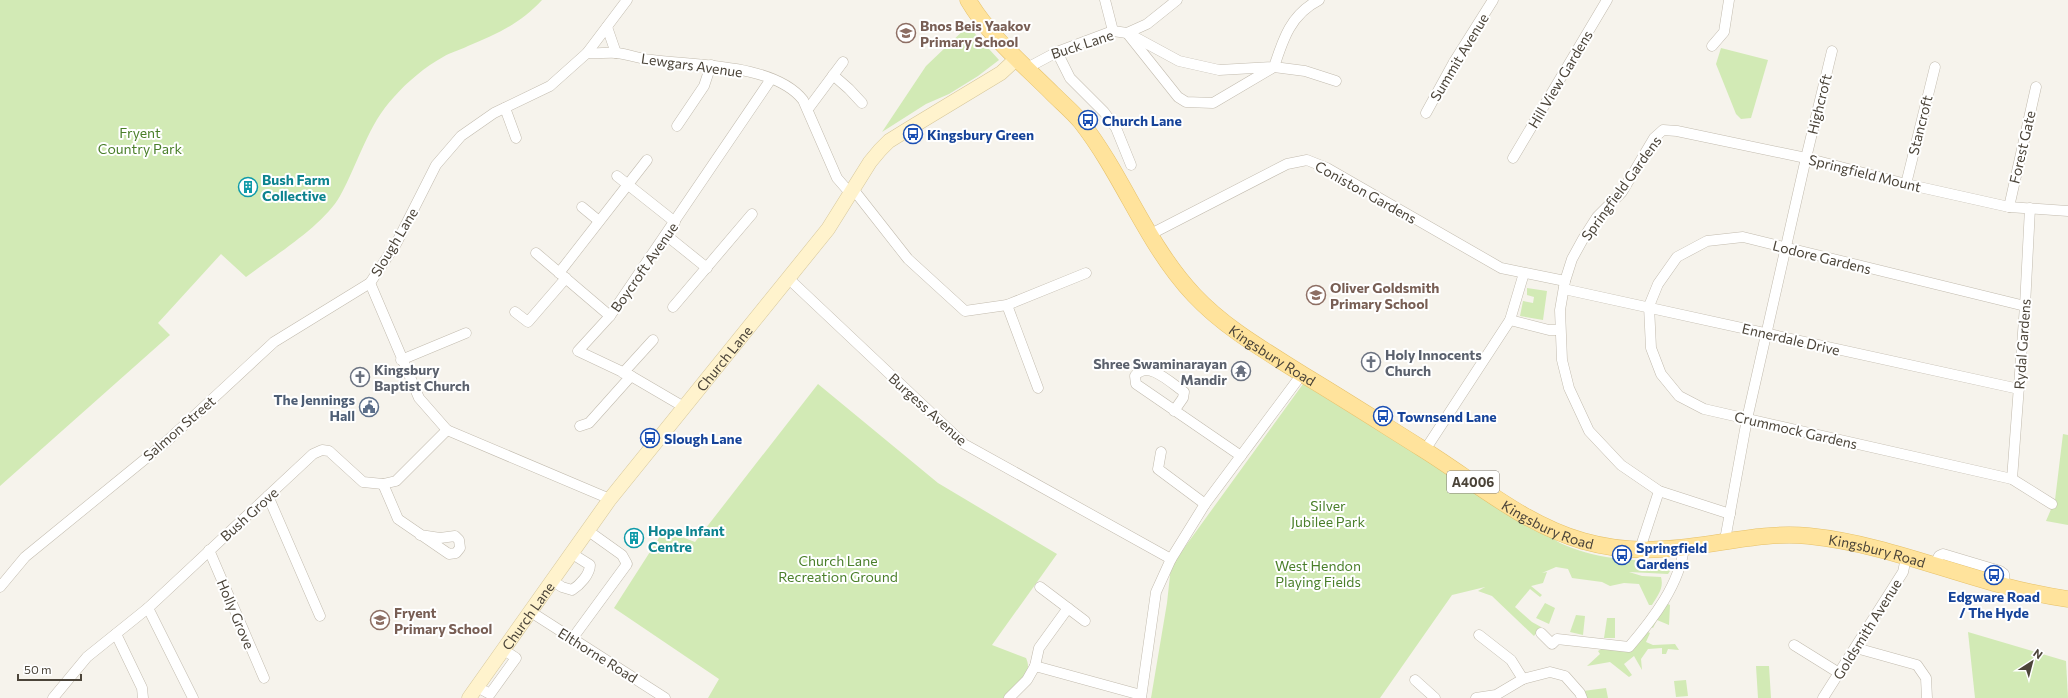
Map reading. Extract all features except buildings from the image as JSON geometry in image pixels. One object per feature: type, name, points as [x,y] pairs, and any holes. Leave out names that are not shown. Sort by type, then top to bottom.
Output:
[{"type":"main road","name":"Kingsbury Road","points":[[968,0],[976,14],[1021,63],[1080,121],[1103,154],[1149,235],[1170,266],[1193,294],[1211,312],[1243,338],[1425,450],[1523,514],[1559,532],[1584,541],[1640,550],[1684,547],[1766,535],[1806,536],[1852,542],[2005,587],[2036,595],[2068,599]]},
{"type":"main road","name":"Church Lane","points":[[473,692],[610,499],[828,229],[870,162],[889,141],[1001,73],[1021,63]]},
{"type":"street","name":"Slough Lane","points":[[610,499],[447,430],[419,398],[401,360],[370,283],[396,244],[436,165],[461,136],[505,108],[550,86],[587,53],[628,0]]},
{"type":"street","points":[[1105,0],[1113,31]]},
{"type":"street","name":"Buck Lane","points":[[1021,63],[1057,52],[1113,31],[1127,33],[1147,24],[1177,0]]},
{"type":"street","points":[[1127,33],[1178,97],[1186,102],[1213,103],[1274,67],[1290,26],[1298,16],[1320,0]]},
{"type":"street","name":"Summit Avenue","points":[[1426,113],[1454,62],[1493,0]]},
{"type":"street","name":"Hill View Gardens","points":[[1512,158],[1607,0]]},
{"type":"street","points":[[1712,46],[1724,32],[1729,0]]},
{"type":"street","points":[[608,27],[616,53]]},
{"type":"street","points":[[1127,33],[1179,61],[1219,70],[1274,67],[1305,71],[1336,81]]},
{"type":"street","name":"Highcroft","points":[[1725,540],[1747,419],[1806,158],[1832,51]]},
{"type":"street","points":[[1057,52],[1070,78],[1104,112],[1116,128],[1131,165]]},
{"type":"street","name":"Lewgars Avenue","points":[[587,53],[616,53],[644,59],[711,65],[771,79],[795,92],[803,100],[808,109],[837,178],[852,191],[908,258],[965,311],[1007,305]]},
{"type":"street","points":[[808,109],[844,62]]},
{"type":"street","points":[[677,126],[704,86],[711,65]]},
{"type":"street","name":"Stancroft","points":[[1906,184],[1935,67]]},
{"type":"street","points":[[833,76],[849,89],[862,103]]},
{"type":"street","name":"Boycroft Avenue","points":[[684,407],[627,375],[578,351],[610,316],[771,79]]},
{"type":"street","name":"Forest Gate","points":[[2008,207],[2036,87]]},
{"type":"street","points":[[505,108],[516,138]]},
{"type":"street","name":"Springfield Mount","points":[[1663,130],[1695,135],[1806,158],[1906,184],[2008,207],[2068,211]]},
{"type":"street","name":"Springfield Gardens","points":[[1663,130],[1654,138],[1622,192],[1597,217],[1582,239],[1572,259],[1564,285],[1559,330],[1562,360],[1569,388],[1589,431],[1621,465],[1659,491],[1730,514]]},
{"type":"street","points":[[515,312],[528,322],[599,221],[647,160]]},
{"type":"street","name":"Coniston Gardens","points":[[1149,235],[1287,164],[1307,160],[1327,168],[1501,268],[1564,285]]},
{"type":"street","points":[[618,176],[675,222]]},
{"type":"street","points":[[582,207],[599,221]]},
{"type":"street","name":"Rydal Gardens","points":[[2012,479],[2026,306],[2030,208]]},
{"type":"street","points":[[673,307],[752,214]]},
{"type":"street","points":[[666,235],[706,268]]},
{"type":"street","name":"Lodore Gardens","points":[[1649,306],[1658,284],[1677,257],[1707,241],[1743,237],[2026,306]]},
{"type":"street","points":[[536,253],[610,316]]},
{"type":"street","points":[[1038,388],[1007,305],[1086,273]]},
{"type":"street","points":[[1425,450],[1510,320],[1524,273]]},
{"type":"street","name":"Burgess Avenue","points":[[788,279],[964,444],[1171,560]]},
{"type":"street","name":"Salmon Street","points":[[0,587],[25,557],[166,442],[268,347],[370,283]]},
{"type":"street","name":"Ennerdale Drive","points":[[1564,285],[1766,334],[2019,389]]},
{"type":"street","name":"Crummock Gardens","points":[[1649,306],[1651,348],[1661,374],[1679,396],[1704,409],[2012,479],[2052,504]]},
{"type":"street","points":[[1510,320],[1549,330],[1559,330]]},
{"type":"street","points":[[401,360],[466,333]]},
{"type":"street","points":[[580,426],[589,423],[653,340]]},
{"type":"street","points":[[1174,410],[1183,398],[1184,392],[1151,370],[1142,369],[1138,371],[1135,376],[1136,384],[1241,456]]},
{"type":"street","points":[[1035,666],[1141,696],[1156,592],[1171,560],[1205,504],[1302,374]]},
{"type":"street","name":"Bush Grove","points":[[53,698],[87,657],[148,608],[313,454],[322,450],[329,451],[362,482],[383,484],[396,481],[447,430]]},
{"type":"street","points":[[1161,452],[1158,469],[1205,504]]},
{"type":"street","points":[[383,484],[398,519],[420,535]]},
{"type":"street","points":[[1640,550],[1659,491]]},
{"type":"street","points":[[268,496],[320,616]]},
{"type":"street","points":[[572,639],[627,564],[622,555],[587,530]]},
{"type":"street","points":[[1541,633],[1552,644],[1557,639],[1629,647],[1645,628],[1679,573],[1684,547]]},
{"type":"street","name":"Holly Grove","points":[[209,550],[264,678]]},
{"type":"street","points":[[553,580],[562,587],[572,590],[578,586],[586,574],[590,564],[571,553]]},
{"type":"street","name":"Goldsmith Avenue","points":[[1823,698],[1903,572],[1906,558]]},
{"type":"street","points":[[1040,587],[1085,621]]},
{"type":"street","points":[[148,608],[193,698]]},
{"type":"street","points":[[1009,698],[1027,680],[1035,666],[1039,648],[1068,608]]},
{"type":"street","name":"Elthorne Road","points":[[531,612],[665,698]]},
{"type":"street","points":[[116,634],[142,688],[143,698]]},
{"type":"street","points":[[1479,635],[1511,660],[1523,679]]},
{"type":"street","points":[[1794,645],[1839,673]]},
{"type":"street","points":[[1856,648],[1917,666],[1926,678],[1927,698]]},
{"type":"street","points":[[1476,698],[1496,695],[1523,679],[1550,672],[1565,676],[1580,693],[1582,698]]},
{"type":"street","points":[[1415,680],[1435,698]]},
{"type":"street","name":"Bush Grove","points":[[56,698],[61,687]]},
{"type":"green space","name":"Fryent Country Park","points":[[0,0],[542,0],[526,15],[508,27],[489,37],[446,55],[410,80],[399,91],[377,119],[340,196],[322,218],[297,240],[246,277],[221,254],[158,323],[170,335],[0,486]]},
{"type":"green space","points":[[968,26],[999,60],[978,76],[949,94],[926,104],[882,132],[926,66]]},
{"type":"green space","points":[[1721,48],[1768,60],[1751,118],[1741,119],[1736,114],[1716,64]]},
{"type":"green space","points":[[1527,288],[1547,291],[1543,320],[1520,316],[1523,301],[1533,303],[1534,297],[1527,295]]},
{"type":"green space","name":"Church Lane Recreation Ground","points":[[818,384],[938,483],[1057,554],[992,645],[1026,658],[1028,664],[1028,670],[1023,680],[1005,698],[708,698],[719,679],[614,608],[664,530],[695,542]]},
{"type":"green space","name":"West Hendon Playing Fields","points":[[1303,384],[1560,543],[1586,553],[1599,556],[1627,560],[1669,561],[1672,568],[1668,574],[1629,572],[1642,576],[1661,577],[1662,585],[1652,605],[1649,605],[1639,584],[1624,583],[1610,586],[1602,582],[1572,578],[1568,569],[1556,567],[1542,573],[1547,572],[1543,583],[1531,586],[1542,595],[1540,597],[1530,589],[1515,607],[1532,622],[1541,627],[1534,636],[1492,596],[1478,591],[1485,587],[1452,595],[1380,698],[1151,698],[1167,603],[1171,566]]},
{"type":"green space","points":[[2063,434],[2068,435],[2068,525],[2046,521],[2055,500]]},
{"type":"green space","points":[[1545,603],[1555,608],[1549,624],[1536,618]]},
{"type":"green space","points":[[1666,603],[1670,605],[1669,625],[1657,620],[1653,628],[1649,626]]},
{"type":"green space","points":[[1576,615],[1585,616],[1583,635],[1570,632]]},
{"type":"green space","points":[[1607,618],[1615,618],[1615,638],[1604,638]]},
{"type":"green space","points":[[1646,631],[1650,633],[1646,642],[1653,645],[1675,644],[1679,650],[1668,649],[1666,654],[1662,654],[1662,648],[1648,649],[1641,659],[1642,670],[1634,656],[1624,664],[1632,675],[1629,677],[1610,662],[1587,666],[1600,654],[1598,651],[1603,648],[1632,651]]},
{"type":"green space","points":[[1968,632],[2066,661],[2068,698],[1975,698]]},
{"type":"green space","points":[[1756,666],[1769,666],[1771,698],[1758,698]]},
{"type":"green space","points":[[1686,680],[1688,696],[1676,697],[1674,681]]},
{"type":"green space","points":[[1606,688],[1608,698],[1586,698],[1583,691]]},
{"type":"place","name":"Bnos Beis Yaakov Primary School","points":[[906,33]]},
{"type":"place","name":"Church Lane","points":[[1088,120]]},
{"type":"place","name":"Kingsbury Green","points":[[913,134]]},
{"type":"place","name":"Bush Farm Collective","points":[[248,187]]},
{"type":"place","name":"Oliver Goldsmith Primary School","points":[[1316,295]]},
{"type":"place","name":"Holy Innocents Church","points":[[1371,362]]},
{"type":"place","name":"Shree Swaminarayan Mandir","points":[[1241,371]]},
{"type":"place","name":"Kingsbury Baptist Church","points":[[360,377]]},
{"type":"place","name":"The Jennings Hall","points":[[369,407]]},
{"type":"place","name":"Townsend Lane","points":[[1383,416]]},
{"type":"place","name":"Slough Lane","points":[[650,438]]},
{"type":"place","name":"Hope Infant Centre","points":[[634,538]]},
{"type":"place","name":"Springfield Gardens","points":[[1622,555]]},
{"type":"place","name":"Edgware Road / The Hyde","points":[[1994,575]]},
{"type":"place","name":"Fryent Primary School","points":[[380,620]]},
{"type":"park label","name":"Silver Jubilee Park","points":[[1328,514]]}]
